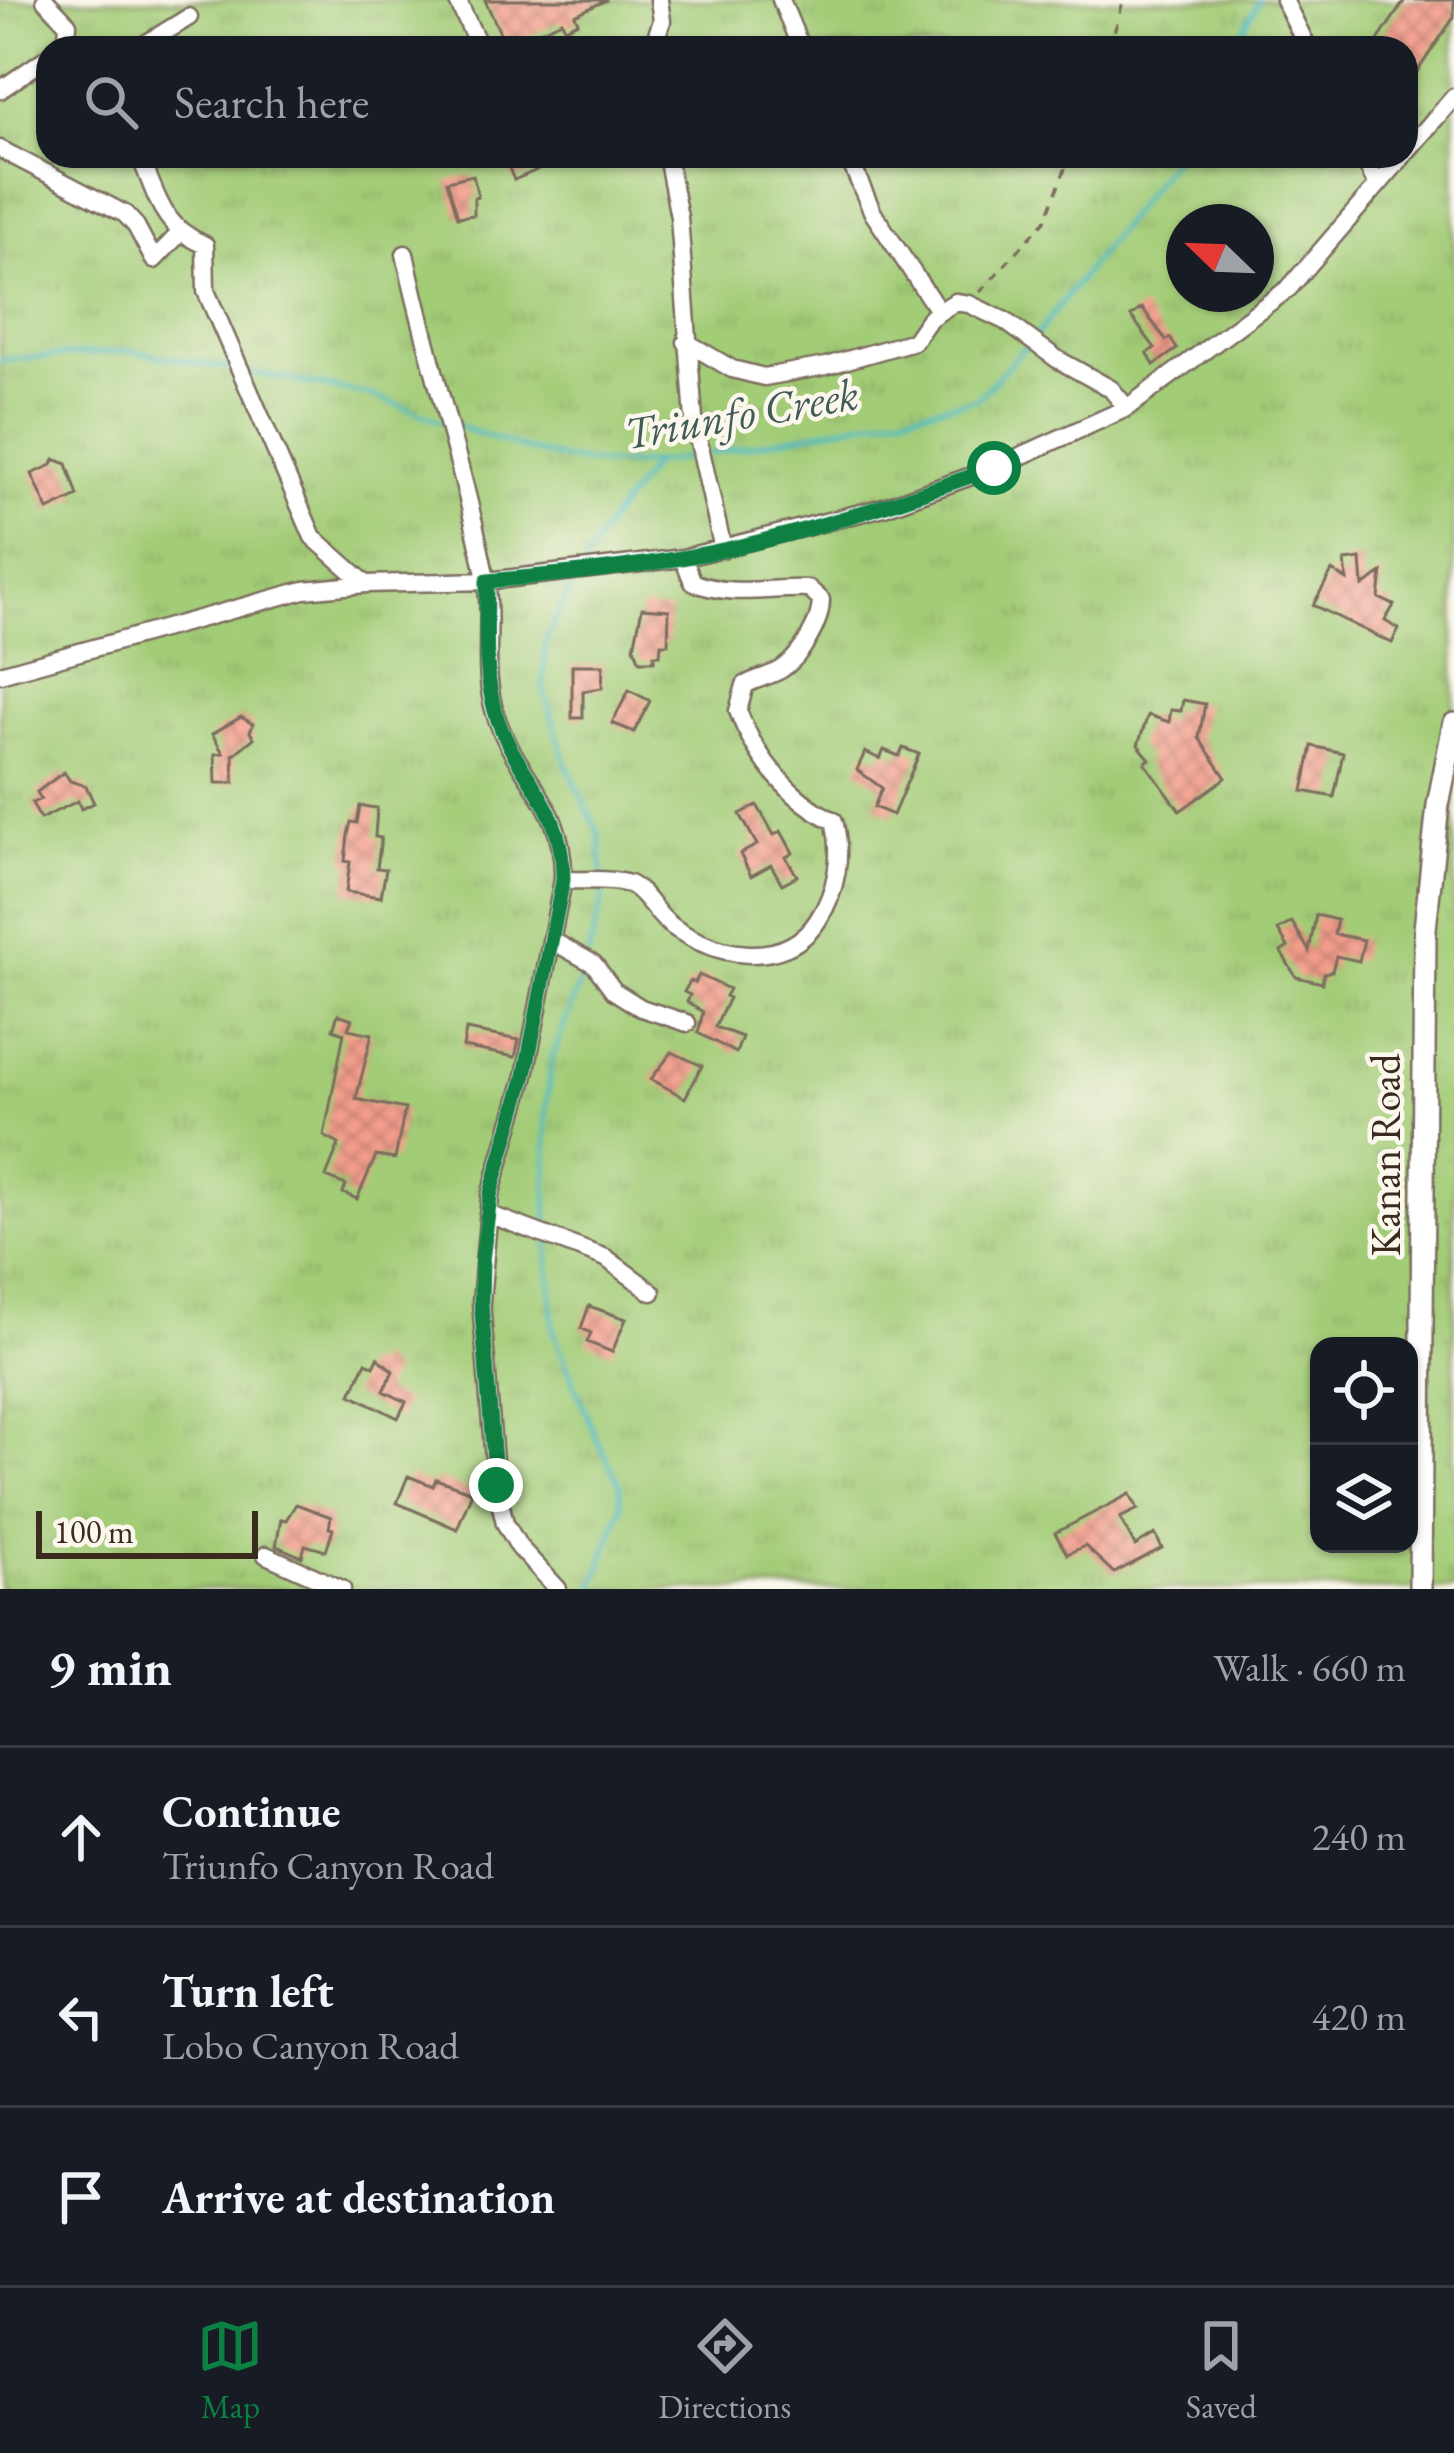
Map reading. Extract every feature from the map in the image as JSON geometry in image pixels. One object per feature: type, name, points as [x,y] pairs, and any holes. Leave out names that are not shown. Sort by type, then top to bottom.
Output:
[{"type":"main road","name":"Kanan Road","points":[[1420,1589],[1425,929],[1438,806],[1454,724]]},
{"type":"street","points":[[45,0],[68,24],[68,36]]},
{"type":"street","points":[[457,0],[474,36]]},
{"type":"street","points":[[656,36],[662,21],[659,0]]},
{"type":"street","points":[[781,0],[796,36]]},
{"type":"street","points":[[1284,0],[1302,36]]},
{"type":"street","points":[[158,36],[189,17]]},
{"type":"street","points":[[0,90],[36,65]]},
{"type":"street","points":[[1418,138],[1454,97]]},
{"type":"street","points":[[0,149],[36,168]]},
{"type":"street","points":[[37,168],[125,214],[154,260],[179,234]]},
{"type":"street","points":[[145,168],[168,221],[179,234],[205,245],[206,291],[313,537],[366,584]]},
{"type":"street","points":[[669,168],[679,217],[694,420],[723,550]]},
{"type":"street","points":[[853,168],[873,213],[939,312]]},
{"type":"street","points":[[1369,168],[1377,185]]},
{"type":"street","points":[[0,674],[304,590],[600,571],[723,550],[884,507],[994,468],[1127,408],[1288,288],[1392,168]]},
{"type":"street","points":[[405,254],[487,581],[488,682],[494,710],[502,732],[555,820],[564,849],[563,880],[525,1075],[488,1214],[481,1302],[496,1485],[506,1523],[519,1547],[558,1589]]},
{"type":"street","points":[[686,342],[732,369],[764,377],[811,370],[914,341],[930,318],[955,302],[969,304],[1005,321],[1057,359],[1111,389],[1127,408]]},
{"type":"street","points":[[563,880],[616,882],[638,889],[667,922],[695,941],[754,955],[802,938],[817,923],[836,875],[840,843],[834,821],[802,802],[765,763],[738,711],[745,685],[776,673],[794,657],[821,612],[820,600],[809,589],[749,592],[701,586],[693,582],[683,558]]},
{"type":"street","points":[[551,940],[594,964],[627,1000],[687,1023]]},
{"type":"street","points":[[488,1214],[606,1258],[652,1292]]},
{"type":"street","points":[[266,1555],[342,1589]]},
{"type":"path","points":[[1113,36],[1124,0]]},
{"type":"path","points":[[969,304],[1045,221],[1065,168]]},
{"type":"green space","points":[[0,0],[1454,0],[1454,1589],[0,1589]]},
{"type":"building","points":[[485,0],[607,0],[575,15],[578,22],[565,28],[562,21],[528,36],[501,36]]},
{"type":"building","points":[[1405,0],[1454,0],[1454,17],[1418,70],[1418,36],[1381,36]]},
{"type":"building","points":[[509,168],[542,168],[514,180]]},
{"type":"building","points":[[473,175],[478,197],[474,198],[474,215],[458,217],[447,181]]},
{"type":"building","points":[[1142,308],[1177,349],[1154,365],[1147,353],[1155,348],[1131,316]]},
{"type":"building","points":[[54,459],[67,464],[78,496],[48,510],[32,474],[52,465]]},
{"type":"building","points":[[1361,559],[1363,586],[1382,573],[1379,598],[1394,605],[1385,621],[1399,629],[1392,643],[1313,605],[1332,571],[1347,580],[1345,561]]},
{"type":"building","points":[[642,608],[669,610],[668,644],[661,644],[654,661],[640,661],[634,647]]},
{"type":"building","points":[[572,665],[603,665],[602,688],[583,691],[583,718],[572,718]]},
{"type":"building","points":[[629,690],[650,701],[634,732],[612,723]]},
{"type":"building","points":[[1183,700],[1205,704],[1199,738],[1226,778],[1180,811],[1145,763],[1150,759],[1138,745],[1148,715],[1169,722],[1171,710],[1181,711]]},
{"type":"building","points":[[241,717],[253,724],[254,738],[233,755],[234,783],[216,783],[215,754],[223,753],[212,734]]},
{"type":"building","points":[[1312,746],[1343,753],[1334,797],[1303,791]]},
{"type":"building","points":[[903,748],[919,754],[893,815],[874,807],[882,788],[857,770],[865,752],[880,759],[884,750],[899,756]]},
{"type":"building","points":[[64,772],[70,781],[86,786],[94,803],[81,809],[78,801],[40,819],[32,803],[41,799],[37,792]]},
{"type":"building","points":[[757,805],[774,835],[781,831],[793,853],[786,857],[797,876],[782,884],[771,865],[751,876],[740,854],[757,845],[740,814]]},
{"type":"building","points":[[360,806],[377,808],[375,837],[381,838],[377,868],[386,869],[381,897],[346,892],[348,835],[351,822],[357,823]]},
{"type":"building","points":[[1316,915],[1337,920],[1334,934],[1364,940],[1359,961],[1336,956],[1322,983],[1296,977],[1281,952],[1288,947],[1278,930],[1292,922],[1309,951]]},
{"type":"building","points":[[699,975],[729,989],[715,1027],[742,1037],[736,1053],[698,1033],[703,1012],[687,1002],[690,995],[684,992]]},
{"type":"building","points":[[338,1014],[352,1019],[348,1029],[372,1034],[356,1099],[405,1109],[395,1159],[376,1156],[357,1199],[343,1193],[346,1185],[326,1177],[339,1144],[324,1136],[344,1033],[333,1029]]},
{"type":"building","points":[[466,1030],[519,1040],[515,1057],[463,1047]]},
{"type":"building","points":[[672,1052],[702,1066],[685,1098],[651,1079]]},
{"type":"building","points":[[589,1306],[626,1319],[612,1352],[587,1342],[591,1333],[581,1328]]},
{"type":"building","points":[[378,1358],[393,1371],[384,1391],[406,1402],[398,1418],[351,1394],[366,1362],[374,1366]]},
{"type":"building","points":[[408,1476],[433,1486],[436,1479],[472,1492],[457,1529],[397,1503]]},
{"type":"building","points":[[1130,1494],[1138,1509],[1120,1518],[1135,1546],[1155,1534],[1162,1548],[1114,1573],[1085,1546],[1067,1554],[1055,1533]]},
{"type":"building","points":[[296,1504],[331,1517],[329,1528],[333,1529],[326,1551],[305,1545],[302,1557],[276,1546],[281,1519],[286,1520]]},
{"type":"waterway","name":"Triunfo Creek","points":[[1240,36],[1259,0]]},
{"type":"waterway","name":"Triunfo Creek","points":[[1036,336],[1166,168]]},
{"type":"waterway","name":"Triunfo Creek","points":[[709,454],[977,399],[1028,344]]},
{"type":"waterway","name":"Triunfo Creek","points":[[0,360],[133,351],[232,369]]},
{"type":"waterway","name":"Triunfo Creek","points":[[249,372],[370,395],[441,421]]},
{"type":"waterway","name":"Triunfo Creek","points":[[452,424],[544,454],[601,464],[698,456]]},
{"type":"waterway","points":[[584,563],[652,466]]},
{"type":"waterway","points":[[575,578],[546,639],[543,688],[566,763],[600,836],[602,873]]},
{"type":"waterway","points":[[588,955],[603,885]]},
{"type":"waterway","points":[[548,1230],[546,1112],[551,1061],[586,966]]},
{"type":"waterway","points":[[548,1242],[554,1332],[596,1438],[620,1484],[621,1508],[593,1589]]},
{"type":"route","points":[[496,1485],[481,1302],[482,1260],[490,1196],[525,1075],[563,880],[564,849],[555,820],[502,732],[494,710],[488,682],[487,581],[600,571],[723,550],[884,507],[994,468]]}]
